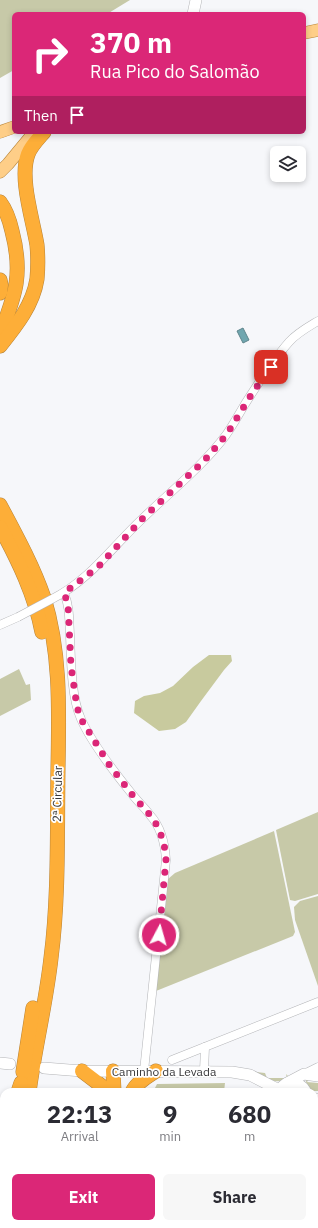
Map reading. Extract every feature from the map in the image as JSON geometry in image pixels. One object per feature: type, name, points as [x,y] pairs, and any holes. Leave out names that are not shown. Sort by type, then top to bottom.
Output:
[{"type":"highway","points":[[0,346],[19,321],[31,298],[36,280],[37,247],[25,177],[28,155],[35,142],[42,134]]},
{"type":"highway","points":[[0,202],[10,224],[18,263],[16,290],[0,334]]},
{"type":"highway","points":[[0,280],[0,293]]},
{"type":"highway","name":"2ª Circular","points":[[0,502],[2,516],[35,575],[44,598],[54,646],[59,698],[55,920],[51,959],[24,1088]]},
{"type":"highway","points":[[82,1071],[104,1088]]},
{"type":"highway","points":[[115,1088],[118,1071]]},
{"type":"highway","points":[[118,1071],[121,1088]]},
{"type":"highway","points":[[134,1088],[150,1071]]},
{"type":"main road","points":[[306,33],[318,30]]},
{"type":"main road","points":[[0,132],[12,128]]},
{"type":"main road","points":[[0,172],[33,134]]},
{"type":"street","points":[[193,12],[196,0]]},
{"type":"street","points":[[0,625],[64,593],[99,566],[142,519],[204,461],[227,434],[253,392],[289,342],[300,332],[318,320]]},
{"type":"street","points":[[64,593],[68,604],[71,666],[77,707],[81,719],[110,766],[151,816],[158,827],[166,852],[150,1071]]},
{"type":"street","points":[[172,1060],[318,1002]]},
{"type":"street","points":[[204,1071],[205,1047]]},
{"type":"street","points":[[305,1087],[318,1067]]},
{"type":"street","name":"Caminho da Levada","points":[[44,1068],[82,1071],[232,1072],[244,1074],[279,1088]]},
{"type":"street","points":[[305,1087],[318,1076]]},
{"type":"street","points":[[283,1088],[291,1082],[305,1087]]},
{"type":"green space","points":[[0,0],[130,0],[110,12],[12,12],[12,71],[0,78]]},
{"type":"green space","points":[[209,655],[231,655],[232,661],[186,722],[175,729],[159,731],[134,713],[135,701],[144,696],[160,693],[173,686],[193,667]]},
{"type":"green space","points":[[19,669],[26,685],[30,684],[31,700],[0,716],[0,679]]},
{"type":"green space","points":[[318,812],[318,894],[295,901],[290,900],[276,830]]},
{"type":"green space","points":[[274,831],[295,932],[293,936],[156,991],[168,879],[175,873]]},
{"type":"green space","points":[[318,896],[318,986],[295,920],[294,907],[300,901]]},
{"type":"green space","points":[[255,1073],[265,1073],[267,1078],[287,1078],[286,1074],[288,1078],[275,1081],[263,1077]]},
{"type":"green space","points":[[307,1078],[310,1078],[307,1082],[318,1083],[318,1088],[307,1087],[306,1081]]},
{"type":"green space","points":[[225,1083],[224,1088],[155,1088],[157,1084]]},
{"type":"water","points":[[243,328],[249,340],[243,343],[237,331]]},
{"type":"route","points":[[159,935],[166,860],[164,843],[158,827],[151,816],[110,766],[81,719],[77,707],[71,666],[68,604],[64,593],[99,566],[142,519],[196,470],[227,434],[253,392],[271,367]]}]
